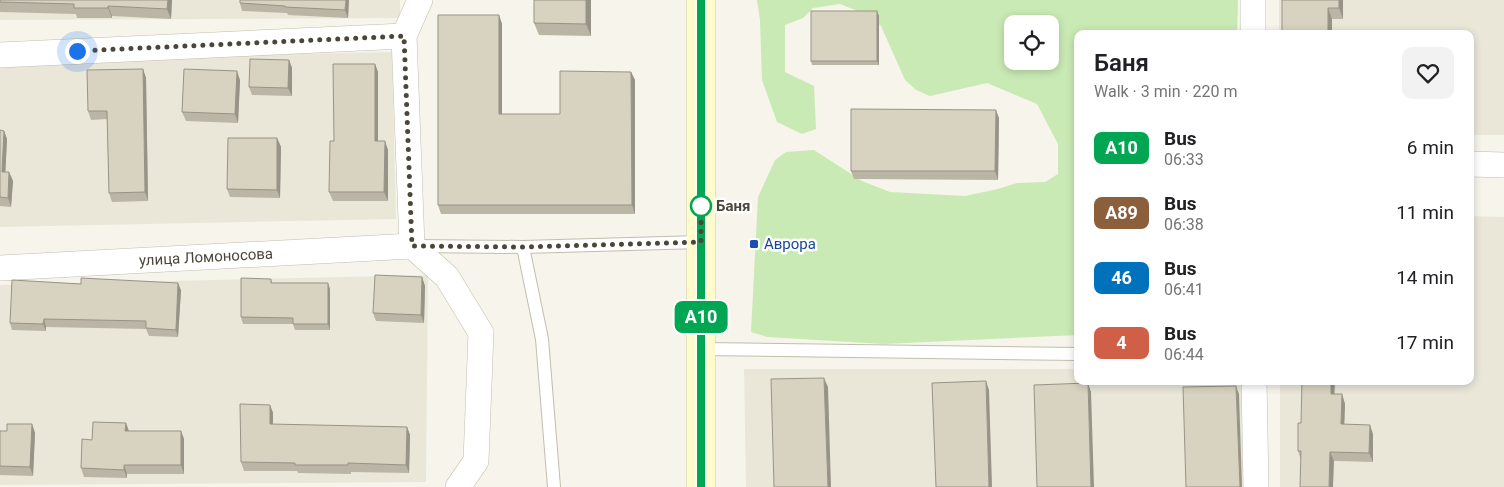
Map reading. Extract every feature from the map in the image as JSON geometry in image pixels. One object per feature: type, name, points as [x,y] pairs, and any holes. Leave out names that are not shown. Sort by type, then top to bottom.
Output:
[{"type":"street","points":[[420,0],[404,36],[412,246],[447,277],[481,333],[476,461],[458,487]]},
{"type":"street","points":[[701,0],[701,487]]},
{"type":"street","points":[[1253,0],[1253,30]]},
{"type":"street","points":[[0,55],[404,36]]},
{"type":"street","points":[[1474,164],[1504,165]]},
{"type":"street","name":"улица Ломоносова","points":[[0,268],[412,246]]},
{"type":"street","points":[[1254,385],[1256,487]]},
{"type":"lane","points":[[412,246],[523,247],[701,242]]},
{"type":"lane","points":[[523,247],[542,339],[554,487]]},
{"type":"lane","points":[[701,349],[1074,354]]},
{"type":"shaded area","points":[[0,0],[400,0],[400,18],[0,20]]},
{"type":"shaded area","points":[[1279,0],[1504,0],[1504,135],[1474,135],[1474,30],[1279,30]]},
{"type":"shaded area","points":[[392,52],[396,219],[0,227],[0,60]]},
{"type":"shaded area","points":[[1474,216],[1504,217],[1504,487],[1280,487],[1280,385],[1474,385]]},
{"type":"shaded area","points":[[428,275],[426,482],[0,485],[0,285]]},
{"type":"shaded area","points":[[744,369],[1074,369],[1074,385],[1248,385],[1249,487],[746,487]]},
{"type":"green space","points":[[757,0],[1238,0],[1237,30],[1074,30],[1074,335],[884,344],[767,337],[751,332],[758,197],[775,160],[786,152],[814,150],[862,181],[890,192],[965,196],[1017,183],[1045,182],[1058,174],[1058,144],[1037,104],[987,83],[930,96],[916,90],[905,80],[881,26],[868,15],[840,4],[813,8],[803,18],[785,25],[785,72],[814,86],[816,129],[802,134],[777,122],[762,80],[760,20]]},
{"type":"building","points":[[0,0],[168,0],[167,9],[108,6],[108,8],[74,8],[74,4],[0,2]]},
{"type":"building","points":[[240,0],[346,0],[345,10],[240,3]]},
{"type":"building","points":[[534,0],[586,0],[586,24],[534,23]]},
{"type":"building","points":[[1282,0],[1339,0],[1339,8],[1328,8],[1328,30],[1282,30]]},
{"type":"building","points":[[811,11],[877,11],[877,61],[811,61]]},
{"type":"building","points":[[438,15],[499,15],[499,114],[560,114],[560,71],[631,72],[632,205],[438,205]]},
{"type":"building","points":[[250,59],[289,60],[288,88],[249,87]]},
{"type":"building","points":[[333,64],[375,64],[375,141],[385,141],[384,192],[329,192],[330,141],[334,141]]},
{"type":"building","points":[[143,69],[145,192],[109,193],[107,111],[88,111],[87,70]]},
{"type":"building","points":[[184,69],[237,71],[235,114],[182,112]]},
{"type":"building","points":[[851,109],[996,110],[995,171],[851,171]]},
{"type":"building","points":[[0,130],[4,131],[2,172],[9,172],[8,198],[0,197]]},
{"type":"building","points":[[228,138],[277,138],[277,190],[227,189]]},
{"type":"building","points":[[375,275],[422,277],[421,315],[373,313]]},
{"type":"building","points":[[81,278],[178,283],[176,330],[146,328],[146,321],[44,319],[43,324],[10,323],[12,280],[81,284]]},
{"type":"building","points":[[241,278],[271,279],[271,283],[328,283],[328,324],[293,324],[293,318],[241,317]]},
{"type":"building","points":[[824,378],[828,487],[774,487],[771,379]]},
{"type":"building","points":[[986,381],[989,487],[936,487],[932,383]]},
{"type":"building","points":[[1034,385],[1088,385],[1091,487],[1037,487]]},
{"type":"building","points":[[1302,385],[1331,385],[1331,394],[1342,394],[1341,424],[1370,425],[1369,453],[1330,452],[1329,487],[1300,487],[1301,451],[1298,451],[1298,423],[1301,423]]},
{"type":"building","points":[[1236,386],[1240,487],[1186,487],[1183,387]]},
{"type":"building","points":[[240,404],[270,405],[270,424],[407,427],[406,465],[348,463],[348,465],[295,465],[295,463],[241,462]]},
{"type":"building","points":[[93,422],[126,423],[125,431],[181,431],[181,465],[124,465],[124,470],[81,468],[82,439],[92,440]]},
{"type":"building","points":[[7,424],[32,424],[30,467],[0,466],[0,431],[7,431]]},
{"type":"bus line","name":"А10","points":[[701,0],[701,487]]},
{"type":"place","name":"Баня","points":[[701,206]]},
{"type":"place","name":"Аврора","points":[[754,244]]},
{"type":"route","points":[[77,51],[404,36],[412,246],[523,247],[701,242],[701,206]]}]
